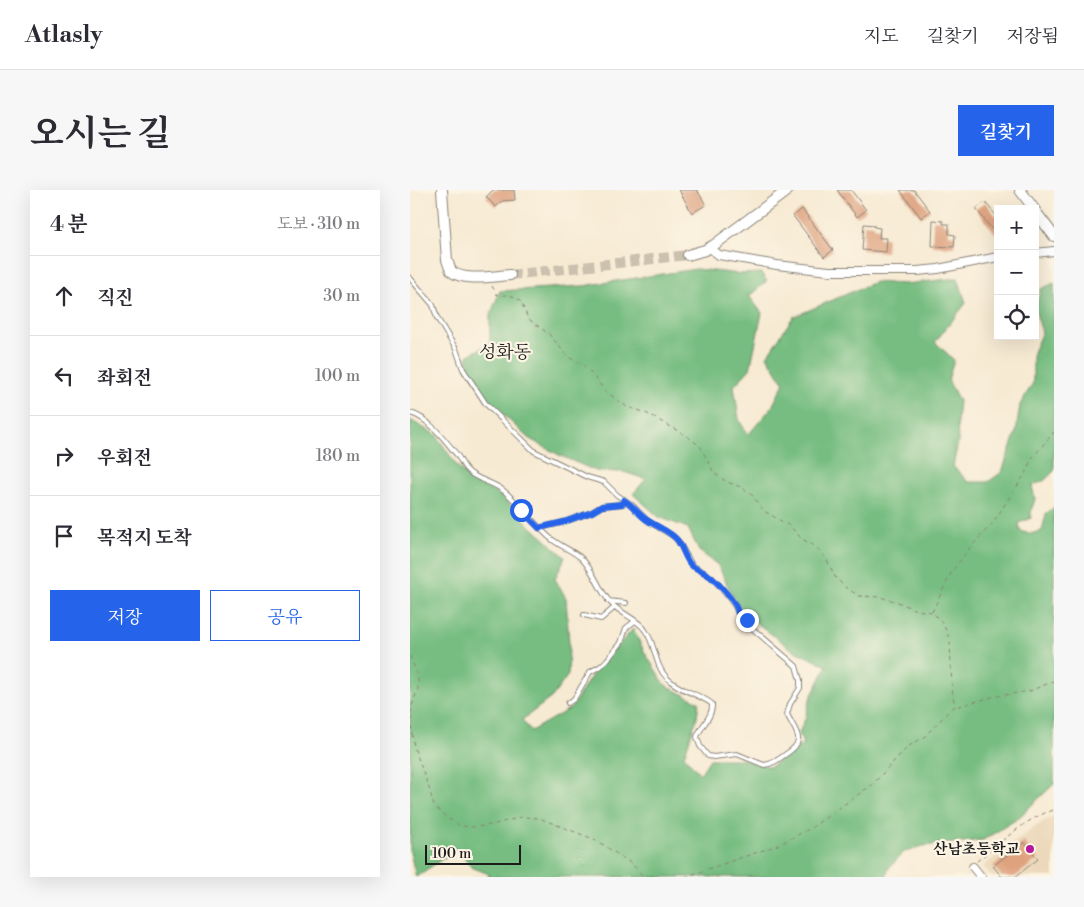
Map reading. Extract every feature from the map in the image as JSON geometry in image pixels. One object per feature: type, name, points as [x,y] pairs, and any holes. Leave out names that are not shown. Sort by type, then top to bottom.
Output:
[{"type":"street","points":[[442,190],[449,268],[455,274],[468,277],[510,275]]},
{"type":"street","points":[[688,255],[710,248],[788,190]]},
{"type":"street","points":[[1020,190],[1030,205]]},
{"type":"street","points":[[1039,216],[1054,236]]},
{"type":"street","points":[[710,248],[720,255],[777,265],[829,271],[931,270],[994,259]]},
{"type":"street","points":[[1039,252],[1054,250]]},
{"type":"street","points":[[973,867],[981,877]]},
{"type":"lane","points":[[410,278],[433,305],[437,318],[456,349],[463,369],[486,404],[534,451],[588,477],[604,482],[648,521],[674,536],[692,565],[710,576],[738,609],[738,613],[744,617],[753,629],[796,666],[800,676],[800,688],[790,704],[787,714],[797,735],[798,744],[796,748],[776,761],[764,765],[737,754],[708,756],[700,746],[697,738],[704,722],[712,714],[712,704],[693,695],[666,678],[658,663],[651,639],[646,630],[608,600],[594,574],[581,558],[550,538],[504,491],[468,472],[458,456],[429,424],[410,413]]},
{"type":"lane","points":[[539,528],[564,522],[592,512],[602,506],[622,504],[624,500]]},
{"type":"lane","points":[[608,600],[626,603]]},
{"type":"lane","points":[[584,615],[601,619],[615,607]]},
{"type":"lane","points":[[568,703],[574,699],[590,672],[601,666],[622,643],[626,628],[635,621]]},
{"type":"path","points":[[483,276],[497,295],[510,296],[521,302],[530,321],[549,334],[568,357],[582,364],[594,375],[604,390],[627,407],[644,412],[687,436],[700,446],[714,473],[727,482],[741,486],[751,494],[764,511],[790,526],[802,539],[816,547],[827,560],[835,577],[845,587],[859,596],[880,597],[916,610],[932,612],[941,621],[950,643],[952,689],[956,707]]},
{"type":"path","points":[[932,612],[952,571],[992,524],[1025,474],[1032,458],[1054,432]]},
{"type":"path","points":[[410,656],[418,677],[418,689],[411,708],[414,747],[434,806],[447,818],[461,826],[491,825],[522,817],[539,818],[596,840],[632,864],[643,876],[648,877]]},
{"type":"path","points":[[685,877],[778,845],[811,828],[873,784],[909,746],[924,737],[952,708],[992,697],[1030,691],[1054,681]]},
{"type":"path","points":[[973,867],[972,865],[1021,827],[1036,817],[1054,810]]},
{"type":"shaded area","name":"산남초등학교","points":[[1054,817],[1054,877],[992,877],[983,866],[1028,832],[1044,821]]},
{"type":"green space","points":[[696,269],[740,274],[761,273],[767,281],[749,296],[762,313],[750,369],[734,386],[739,420],[748,435],[772,407],[784,383],[767,356],[793,317],[875,282],[905,284],[958,278],[966,303],[935,342],[954,360],[948,380],[959,401],[957,421],[958,442],[953,466],[968,482],[988,482],[1002,472],[1016,432],[1020,405],[1033,383],[1033,352],[1042,332],[1039,323],[1039,296],[1041,289],[1054,283],[1054,471],[1045,480],[1032,486],[1035,499],[1031,518],[1019,523],[1020,531],[1030,534],[1042,531],[1046,514],[1054,507],[1054,784],[1017,819],[983,840],[922,846],[904,852],[888,869],[886,877],[488,877],[489,874],[471,867],[457,849],[416,877],[410,852],[410,420],[436,435],[457,466],[475,482],[501,495],[529,525],[565,557],[555,579],[566,598],[569,644],[568,675],[552,697],[522,720],[531,731],[571,708],[592,675],[633,629],[665,685],[699,702],[697,717],[684,756],[700,774],[710,759],[741,759],[770,767],[803,744],[799,733],[810,699],[827,666],[793,650],[759,625],[735,601],[718,565],[699,551],[688,528],[659,517],[633,494],[646,479],[624,472],[596,471],[561,456],[528,438],[493,405],[467,369],[468,355],[490,344],[490,316],[500,291],[583,286]]},
{"type":"building","points":[[493,190],[514,190],[515,200],[502,201],[496,207],[486,197]]},
{"type":"building","points":[[679,190],[697,190],[706,205],[692,213]]},
{"type":"building","points":[[837,190],[851,190],[866,210],[857,217]]},
{"type":"building","points":[[900,190],[914,190],[930,211],[921,218]]},
{"type":"building","points":[[985,202],[994,213],[994,232],[976,209]]},
{"type":"building","points":[[802,209],[833,250],[824,257],[793,216]]},
{"type":"building","points":[[933,220],[949,224],[949,234],[955,235],[954,247],[932,246]]},
{"type":"building","points":[[864,224],[880,228],[879,238],[887,238],[886,252],[862,250]]},
{"type":"building","points":[[1024,842],[1038,859],[1015,877],[1002,877],[993,866]]},
{"type":"tunnel","points":[[510,275],[688,255]]},
{"type":"place","name":"산남초등학교","points":[[1030,849]]},
{"type":"district","name":"성화동","points":[[505,352]]},
{"type":"route","points":[[521,510],[539,528],[564,522],[592,512],[602,506],[622,504],[624,500],[632,505],[648,521],[674,536],[687,556],[688,561],[710,576],[738,609],[738,613],[747,620]]}]
